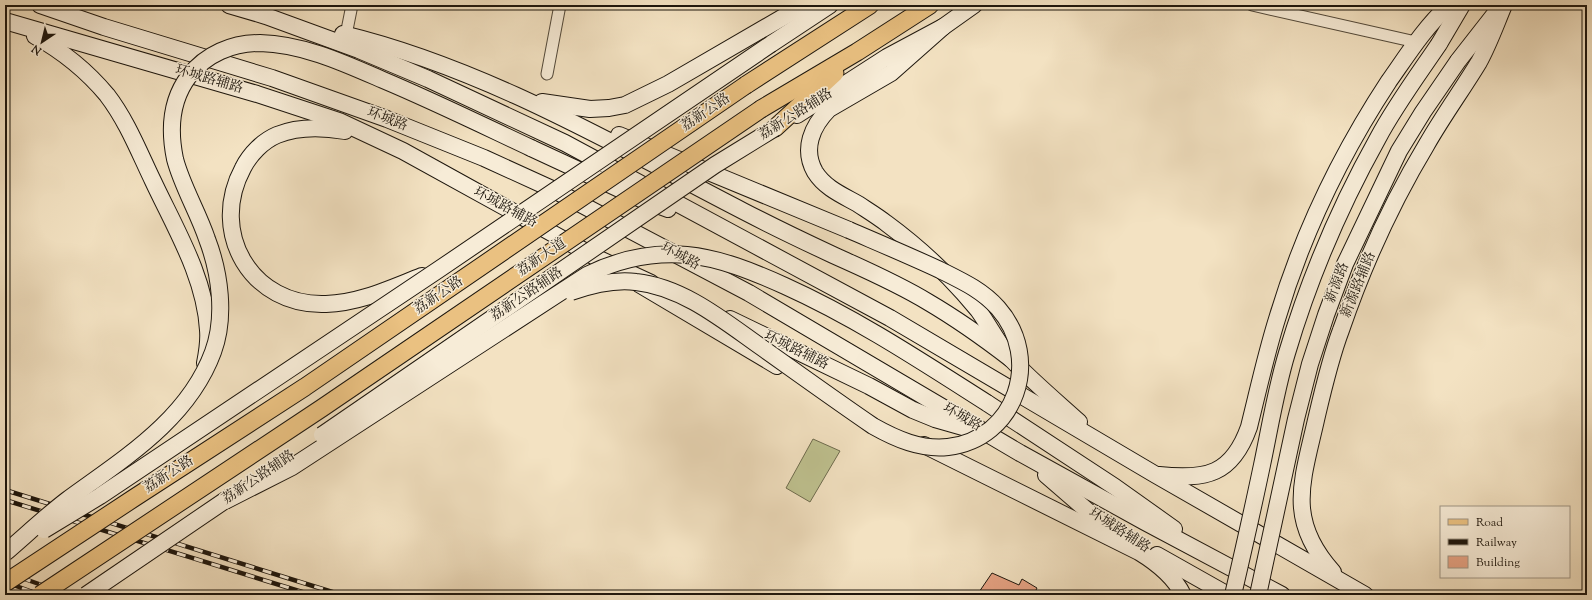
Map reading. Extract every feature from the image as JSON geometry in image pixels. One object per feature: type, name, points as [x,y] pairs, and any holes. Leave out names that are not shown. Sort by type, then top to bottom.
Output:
[{"type":"main road","name":"环城路","points":[[40,5],[104,27],[272,78],[387,119],[484,158],[552,189],[748,293],[1020,453],[1282,595]]},
{"type":"main road","points":[[229,5],[266,16],[386,46],[445,67],[504,91],[573,122],[773,226],[887,280],[927,301],[1011,359],[1103,444]]},
{"type":"main road","points":[[538,102],[590,109],[625,105],[675,80],[804,5]]},
{"type":"main road","points":[[5,553],[100,496],[830,5]]},
{"type":"main road","name":"荔新公路","points":[[5,583],[305,387],[746,85],[870,5]]},
{"type":"main road","points":[[775,128],[857,52],[930,5]]},
{"type":"main road","name":"荔新公路辅路","points":[[86,595],[715,165],[887,57],[943,27],[974,5]]},
{"type":"main road","points":[[1156,475],[1178,477],[1204,475],[1216,471],[1236,454],[1243,443],[1249,427],[1276,319],[1297,260],[1315,216],[1378,98],[1427,27],[1449,5]]},
{"type":"main road","name":"新源路","points":[[1233,595],[1272,413],[1287,354],[1303,305],[1324,250],[1346,200],[1378,138],[1403,96],[1439,44],[1462,5]]},
{"type":"main road","name":"新源路","points":[[1258,595],[1296,419],[1310,364],[1345,264],[1399,151],[1458,61],[1502,5]]},
{"type":"main road","name":"新源路辅路","points":[[1341,581],[1324,562],[1310,540],[1303,519],[1301,497],[1304,473],[1340,331],[1361,276],[1393,207],[1427,144],[1479,61],[1488,43],[1502,5]]},
{"type":"main road","points":[[266,16],[359,50],[442,85],[565,143],[890,318],[1156,475],[1365,595]]},
{"type":"main road","name":"环城路辅路","points":[[5,21],[257,94],[339,121],[403,151],[467,188],[597,258],[869,386],[913,410],[951,424],[991,435]]},
{"type":"main road","points":[[5,21],[40,39],[70,59],[95,82],[119,112],[189,260],[203,300],[208,331],[207,348],[200,380]]},
{"type":"main road","points":[[943,27],[891,73],[829,109],[821,118],[810,138],[810,160],[821,180],[829,188],[859,205],[885,223],[932,261],[957,286],[977,310],[1011,359]]},
{"type":"main road","points":[[5,553],[64,502],[163,426],[188,398],[200,380],[214,351],[218,336],[220,304],[219,287],[212,253],[176,162],[171,131],[174,105],[179,93],[195,68],[206,58],[218,51],[240,45],[258,43],[296,48],[348,65],[461,114],[641,199],[728,231]]},
{"type":"main road","name":"荔新大道","points":[[322,408],[761,109],[857,52]]},
{"type":"main road","points":[[504,91],[538,102],[920,260],[977,289],[999,309],[1015,334],[1021,360],[1020,376],[1013,401],[1006,412],[988,430],[976,438],[959,445],[933,448],[920,446],[903,441],[888,434],[857,415],[712,313],[676,293],[656,286],[636,282],[611,282],[588,287],[550,300]]},
{"type":"main road","points":[[403,151],[366,138],[328,128],[293,130],[276,135],[254,152],[246,163],[235,185],[230,204],[230,222],[233,239],[244,263],[263,284],[296,302],[327,304],[370,297],[438,270]]},
{"type":"main road","points":[[225,501],[292,467],[587,275],[616,262],[632,258],[668,254],[688,255],[707,258],[774,281],[836,311],[886,339],[1144,506],[1213,558]]},
{"type":"main road","points":[[597,258],[729,338],[814,387],[957,462],[1139,552],[1154,561],[1168,574],[1179,587],[1183,595]]},
{"type":"main road","name":"荔新公路","points":[[40,595],[322,408]]},
{"type":"main road","name":"环城路辅路","points":[[1020,453],[1090,513],[1110,527],[1228,595]]},
{"type":"street","points":[[346,35],[352,5]]},
{"type":"street","points":[[547,74],[560,5]]},
{"type":"street","points":[[1252,5],[1416,42]]},
{"type":"green space","points":[[813,439],[840,451],[810,502],[786,488]]},
{"type":"building","points":[[992,573],[1019,585],[1022,579],[1037,588],[1035,592],[1041,595],[977,595]]},
{"type":"railway","points":[[5,490],[342,595]]},
{"type":"railway","points":[[5,500],[312,595]]},
{"type":"railway","points":[[5,572],[70,595]]},
{"type":"railway","points":[[5,582],[41,595]]}]
